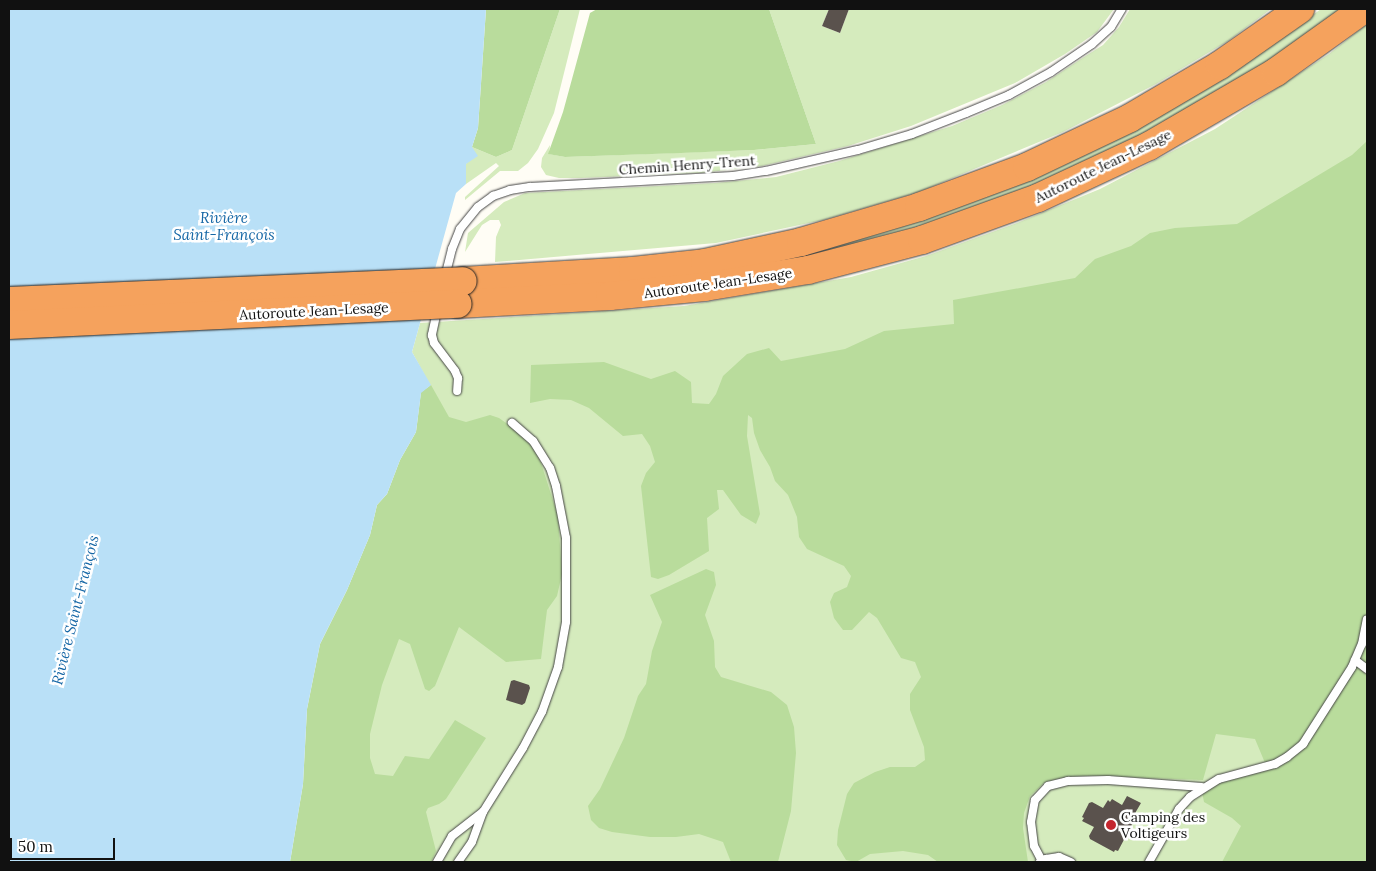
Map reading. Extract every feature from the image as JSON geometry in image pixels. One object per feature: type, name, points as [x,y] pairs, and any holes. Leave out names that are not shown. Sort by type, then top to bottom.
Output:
[{"type":"highway","name":"Autoroute Jean-Lesage","points":[[9,325],[451,293],[705,263],[801,242],[919,207],[1018,171],[1122,122],[1220,65],[1300,9]]},
{"type":"highway","name":"Autoroute Jean-Lesage","points":[[9,301],[451,293],[638,294],[724,284],[808,270],[931,237],[1038,198],[1149,146],[1276,72],[1364,9]]},
{"type":"lane","name":"Chemin Henry-Trent","points":[[457,391],[458,378],[434,343],[433,326],[451,293],[452,249],[460,230],[478,207],[493,196],[510,190],[530,187],[733,176],[793,166],[912,134],[1009,95],[1051,72],[1098,39],[1111,27],[1122,9]]},
{"type":"lane","points":[[458,862],[472,842],[483,812],[533,732],[550,694],[563,643],[567,604],[566,538],[556,486],[550,468],[533,441],[512,423]]},
{"type":"lane","points":[[1149,862],[1179,809],[1186,800],[1202,787],[1219,779],[1268,767],[1297,750],[1312,732],[1355,660],[1362,644],[1367,619]]},
{"type":"lane","points":[[1355,660],[1367,668]]},
{"type":"lane","points":[[1071,862],[1059,857],[1041,862],[1034,846],[1031,822],[1035,800],[1048,786],[1068,781],[1108,780],[1202,787]]},
{"type":"lane","points":[[437,862],[452,836],[483,812]]},
{"type":"green space","points":[[486,9],[560,9],[512,150],[496,157],[472,147],[478,128]]},
{"type":"green space","points":[[560,9],[580,9],[554,113],[538,149],[528,163],[518,171],[500,171],[465,200],[465,197],[499,166],[496,163],[466,184],[466,164],[472,147],[496,157],[512,150]]},
{"type":"green space","points":[[597,9],[769,9],[816,144],[754,150],[681,153],[565,157],[548,154],[563,112],[590,13]]},
{"type":"green space","points":[[769,9],[829,9],[822,26],[840,33],[849,9],[1114,9],[1097,32],[1065,54],[1015,83],[911,126],[848,146],[762,166],[701,173],[581,178],[559,178],[546,175],[541,167],[542,158],[550,145],[549,154],[565,157],[754,150],[816,144]]},
{"type":"green space","points":[[1130,9],[1271,9],[1228,41],[1156,84],[1063,132],[919,192],[823,220],[716,243],[495,262],[496,237],[501,225],[499,220],[490,220],[482,225],[465,252],[468,233],[504,202],[525,193],[715,183],[776,177],[839,161],[952,126],[1002,105],[1046,82],[1103,45],[1119,27]]},
{"type":"green space","points":[[1321,9],[1343,9],[1278,56],[1187,112],[1044,183],[957,216],[795,261],[793,255],[1271,45]]},
{"type":"green space","points":[[1367,24],[1367,862],[290,862],[430,385],[412,352],[420,323],[684,306],[851,277],[926,256],[1017,223],[1100,189],[1215,129],[1329,54]]},
{"type":"green space","points":[[1367,141],[1367,862],[1222,862],[1241,826],[1232,818],[1204,802],[1202,792],[1215,784],[1268,770],[1255,739],[1216,734],[1203,780],[1091,776],[1058,779],[1044,783],[1030,796],[1024,813],[1023,828],[1028,862],[938,862],[928,855],[903,851],[870,854],[856,862],[846,860],[837,845],[838,830],[847,794],[854,783],[875,772],[890,767],[915,767],[925,760],[924,747],[910,710],[910,694],[921,677],[915,662],[901,658],[877,618],[869,612],[852,630],[843,630],[834,618],[830,602],[834,593],[847,587],[851,576],[844,566],[807,549],[799,537],[797,517],[788,495],[775,481],[770,467],[760,450],[754,433],[752,418],[748,415],[747,436],[760,514],[756,524],[741,515],[723,490],[717,490],[719,509],[707,518],[709,551],[669,575],[658,579],[651,577],[641,486],[646,473],[655,462],[650,446],[642,434],[623,436],[589,408],[571,400],[550,399],[530,403],[531,365],[604,362],[651,379],[675,371],[691,382],[692,403],[709,404],[716,394],[723,376],[747,354],[769,348],[781,361],[845,349],[884,331],[954,324],[953,300],[1075,278],[1095,259],[1131,246],[1150,233],[1175,228],[1237,224],[1352,155]]},
{"type":"green space","points":[[431,385],[449,417],[466,422],[490,415],[499,418],[519,432],[535,449],[541,463],[558,516],[562,574],[557,596],[547,610],[541,659],[506,662],[459,627],[435,686],[429,691],[425,689],[410,644],[399,639],[382,685],[370,734],[370,758],[375,774],[393,776],[405,756],[429,759],[455,720],[486,738],[446,799],[428,808],[426,812],[436,851],[431,862],[290,862],[303,784],[307,709],[320,644],[347,590],[370,535],[377,505],[387,494],[400,460],[416,432],[421,392]]},
{"type":"green space","points":[[706,569],[714,572],[716,585],[705,615],[714,641],[715,667],[721,677],[771,692],[787,705],[794,727],[796,753],[791,811],[778,862],[731,862],[723,842],[699,834],[676,837],[650,837],[612,832],[599,828],[591,820],[588,806],[600,789],[624,738],[638,696],[646,684],[652,651],[662,622],[650,595]]},
{"type":"water","name":"Rivière Saint-François","points":[[9,9],[486,9],[478,128],[472,147],[478,156],[466,164],[466,184],[456,193],[412,352],[431,385],[421,393],[416,432],[400,460],[387,494],[377,505],[370,535],[347,590],[320,644],[307,709],[303,784],[290,862],[9,862]]},
{"type":"building","points":[[829,9],[849,9],[840,33],[822,26]]},
{"type":"building","points":[[514,680],[529,685],[530,688],[525,703],[522,705],[506,700],[511,681]]},
{"type":"building","points":[[1127,796],[1141,803],[1134,815],[1136,817],[1118,851],[1115,850],[1114,852],[1090,839],[1089,836],[1094,827],[1082,821],[1084,818],[1082,817],[1089,803],[1092,802],[1103,808],[1108,800],[1110,802],[1112,799],[1122,805]]},
{"type":"place","name":"Camping des Voltigeurs","points":[[1111,825]]}]
